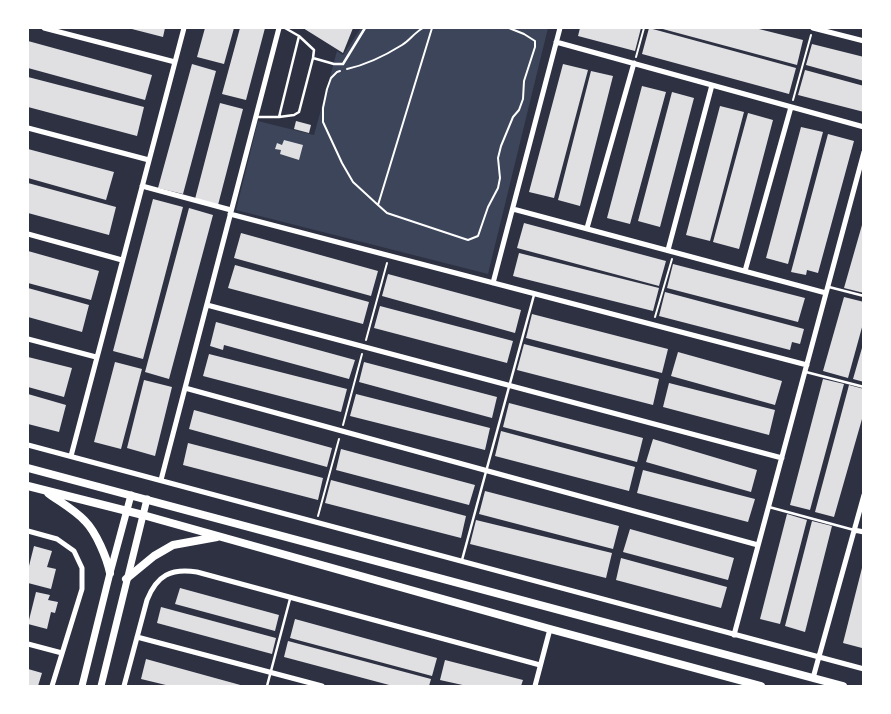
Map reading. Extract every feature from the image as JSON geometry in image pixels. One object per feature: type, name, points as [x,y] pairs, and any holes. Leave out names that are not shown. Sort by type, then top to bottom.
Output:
[{"type":"main road","points":[[28,468],[842,686]]},
{"type":"main road","points":[[28,486],[221,536],[550,629],[761,686]]},
{"type":"main road","points":[[44,490],[86,521],[99,544],[110,573]]},
{"type":"main road","points":[[126,579],[154,556],[173,545],[221,536]]},
{"type":"main road","points":[[812,686],[813,678]]},
{"type":"street","points":[[44,28],[175,62]]},
{"type":"street","points":[[70,456],[184,28]]},
{"type":"street","points":[[161,480],[279,28]]},
{"type":"street","points":[[493,283],[560,28]]},
{"type":"street","points":[[813,28],[864,41]]},
{"type":"street","points":[[556,42],[864,127]]},
{"type":"street","points":[[587,228],[634,63]]},
{"type":"street","points":[[671,251],[712,85]]},
{"type":"street","points":[[746,271],[791,107]]},
{"type":"street","points":[[28,128],[149,160]]},
{"type":"street","points":[[734,635],[864,152]]},
{"type":"street","points":[[142,186],[389,256],[807,365]]},
{"type":"street","points":[[513,209],[746,271],[827,290]]},
{"type":"street","points":[[28,234],[122,260]]},
{"type":"street","points":[[207,305],[782,458]]},
{"type":"street","points":[[28,339],[96,357]]},
{"type":"street","points":[[185,388],[758,545]]},
{"type":"street","points":[[28,445],[864,669]]},
{"type":"street","points":[[82,686],[131,495]]},
{"type":"street","points":[[813,678],[864,495]]},
{"type":"street","points":[[100,686],[147,499]]},
{"type":"street","points":[[854,530],[864,532]]},
{"type":"street","points":[[28,532],[56,539],[74,551],[82,568],[82,589],[52,686]]},
{"type":"street","points":[[124,686],[152,588],[166,574],[185,570],[540,665]]},
{"type":"street","points":[[535,686],[550,629]]},
{"type":"street","points":[[137,637],[322,686]]},
{"type":"street","points":[[28,644],[62,653]]},
{"type":"lane","points":[[256,117],[279,117],[294,115],[299,112],[314,50],[299,36],[285,28]]},
{"type":"lane","points":[[313,58],[334,64],[343,64],[365,28]]},
{"type":"lane","points":[[279,117],[299,36]]},
{"type":"lane","points":[[827,290],[864,296]]},
{"type":"lane","points":[[462,561],[534,294]]},
{"type":"lane","points":[[805,371],[864,386]]},
{"type":"lane","points":[[769,507],[854,530]]},
{"type":"lane","points":[[267,686],[291,597]]},
{"type":"path","points":[[423,28],[414,33],[402,46],[358,67],[337,72],[332,78],[328,89],[323,108],[323,122],[353,182],[387,213],[468,240],[478,236],[488,207],[498,188],[500,178],[498,158],[501,146],[513,117],[519,110],[523,98],[524,81],[535,47],[535,41],[509,28]]},
{"type":"path","points":[[378,205],[432,28]]},
{"type":"path","points":[[634,63],[644,28]]},
{"type":"path","points":[[791,107],[813,28]]},
{"type":"path","points":[[653,325],[671,251]]},
{"type":"path","points":[[316,522],[389,256]]},
{"type":"shaded area","points":[[361,28],[548,28],[488,274],[236,210],[258,121],[314,135],[337,51],[343,55]]},
{"type":"building","points":[[128,28],[165,28],[163,37]]},
{"type":"building","points":[[205,28],[234,28],[224,64],[197,57]]},
{"type":"building","points":[[240,28],[265,28],[246,100],[222,94]]},
{"type":"building","points":[[303,28],[353,28],[343,53]]},
{"type":"building","points":[[580,28],[641,28],[635,51],[578,36]]},
{"type":"building","points":[[649,28],[796,68],[789,94],[642,54]]},
{"type":"building","points":[[659,28],[755,28],[803,40],[797,65]]},
{"type":"building","points":[[28,41],[152,75],[145,100],[28,68]]},
{"type":"building","points":[[812,44],[864,57],[864,81],[806,65]]},
{"type":"building","points":[[192,64],[216,71],[183,194],[158,188]]},
{"type":"building","points":[[563,64],[588,70],[554,198],[529,192]]},
{"type":"building","points":[[805,70],[864,86],[864,112],[798,95]]},
{"type":"building","points":[[591,71],[613,76],[580,206],[558,200]]},
{"type":"building","points":[[28,77],[144,107],[137,136],[28,107]]},
{"type":"building","points":[[642,86],[666,92],[630,224],[607,218]]},
{"type":"building","points":[[672,92],[694,98],[660,227],[638,221]]},
{"type":"building","points":[[220,103],[243,109],[218,205],[195,199]]},
{"type":"building","points":[[720,106],[744,112],[710,241],[686,235]]},
{"type":"building","points":[[748,113],[773,120],[739,249],[713,242]]},
{"type":"building","points":[[296,121],[311,125],[309,133],[294,129]]},
{"type":"building","points":[[801,127],[823,132],[788,264],[766,258]]},
{"type":"building","points":[[828,134],[854,141],[818,273],[807,270],[806,275],[791,272]]},
{"type":"building","points":[[284,140],[303,145],[299,160],[280,154],[281,150],[275,149],[277,143],[282,145]]},
{"type":"building","points":[[28,149],[114,172],[106,200],[28,178]]},
{"type":"building","points":[[28,183],[116,207],[109,235],[28,213]]},
{"type":"building","points":[[153,199],[183,207],[143,359],[113,351]]},
{"type":"building","points":[[189,208],[213,215],[169,379],[145,372]]},
{"type":"building","points":[[864,218],[864,293],[844,288]]},
{"type":"building","points":[[524,223],[666,261],[659,286],[517,248]]},
{"type":"building","points":[[241,233],[378,271],[371,296],[234,258]]},
{"type":"building","points":[[28,251],[99,271],[91,300],[28,283]]},
{"type":"building","points":[[519,253],[659,288],[653,311],[513,276]]},
{"type":"building","points":[[673,264],[805,298],[798,322],[667,288]]},
{"type":"building","points":[[235,265],[369,302],[363,324],[228,288]]},
{"type":"building","points":[[388,274],[521,310],[515,333],[382,296]]},
{"type":"building","points":[[28,288],[89,305],[82,332],[28,317]]},
{"type":"building","points":[[665,292],[804,329],[800,344],[792,342],[790,350],[659,316]]},
{"type":"building","points":[[844,297],[864,302],[864,320],[848,378],[823,371]]},
{"type":"building","points":[[380,306],[513,341],[507,363],[374,328]]},
{"type":"building","points":[[532,314],[668,349],[662,373],[526,338]]},
{"type":"building","points":[[216,322],[355,360],[349,379],[224,345],[223,350],[210,346]]},
{"type":"building","points":[[864,341],[864,382],[853,379]]},
{"type":"building","points":[[524,344],[659,379],[653,405],[517,370]]},
{"type":"building","points":[[678,352],[782,381],[775,405],[671,376]]},
{"type":"building","points":[[209,354],[347,389],[341,412],[203,376]]},
{"type":"building","points":[[28,357],[72,368],[64,397],[28,387]]},
{"type":"building","points":[[115,362],[142,369],[121,449],[94,442]]},
{"type":"building","points":[[364,362],[497,397],[492,418],[359,382]]},
{"type":"building","points":[[823,379],[844,384],[810,510],[790,505]]},
{"type":"building","points":[[144,380],[172,387],[155,456],[127,448]]},
{"type":"building","points":[[669,383],[775,410],[769,435],[663,407]]},
{"type":"building","points":[[849,385],[864,389],[864,412],[834,517],[815,512]]},
{"type":"building","points":[[28,394],[66,405],[59,432],[28,424]]},
{"type":"building","points":[[356,394],[490,428],[485,450],[350,416]]},
{"type":"building","points":[[509,403],[643,438],[637,462],[503,427]]},
{"type":"building","points":[[194,410],[332,448],[327,467],[189,429]]},
{"type":"building","points":[[501,431],[635,467],[629,491],[495,456]]},
{"type":"building","points":[[653,439],[757,470],[751,492],[646,462]]},
{"type":"building","points":[[188,443],[323,478],[318,500],[183,465]]},
{"type":"building","points":[[341,449],[475,485],[469,505],[336,470]]},
{"type":"building","points":[[643,470],[755,499],[748,522],[637,493]]},
{"type":"building","points":[[331,480],[466,516],[461,538],[325,503]]},
{"type":"building","points":[[485,491],[619,526],[613,549],[479,514]]},
{"type":"building","points":[[787,514],[807,520],[780,624],[760,619]]},
{"type":"building","points":[[476,520],[612,553],[606,578],[470,544]]},
{"type":"building","points":[[812,521],[832,526],[805,632],[785,626]]},
{"type":"building","points":[[630,529],[734,558],[728,580],[623,552]]},
{"type":"building","points":[[34,546],[52,551],[47,567],[56,569],[51,589],[28,583],[28,570]]},
{"type":"building","points":[[621,558],[727,587],[721,608],[616,580]]},
{"type":"building","points":[[863,564],[864,642],[862,648],[843,643]]},
{"type":"building","points":[[180,588],[279,615],[275,631],[175,604]]},
{"type":"building","points":[[36,592],[50,595],[48,600],[58,602],[55,613],[51,612],[47,629],[28,624]]},
{"type":"building","points":[[161,607],[276,638],[272,654],[157,623]]},
{"type":"building","points":[[295,619],[437,658],[432,676],[290,638]]},
{"type":"building","points":[[288,641],[431,679],[429,686],[393,686],[284,657]]},
{"type":"building","points":[[146,659],[244,686],[170,686],[141,679]]},
{"type":"building","points":[[445,660],[523,680],[521,686],[467,686],[440,680]]},
{"type":"building","points":[[28,669],[42,673],[38,686],[28,686]]}]
